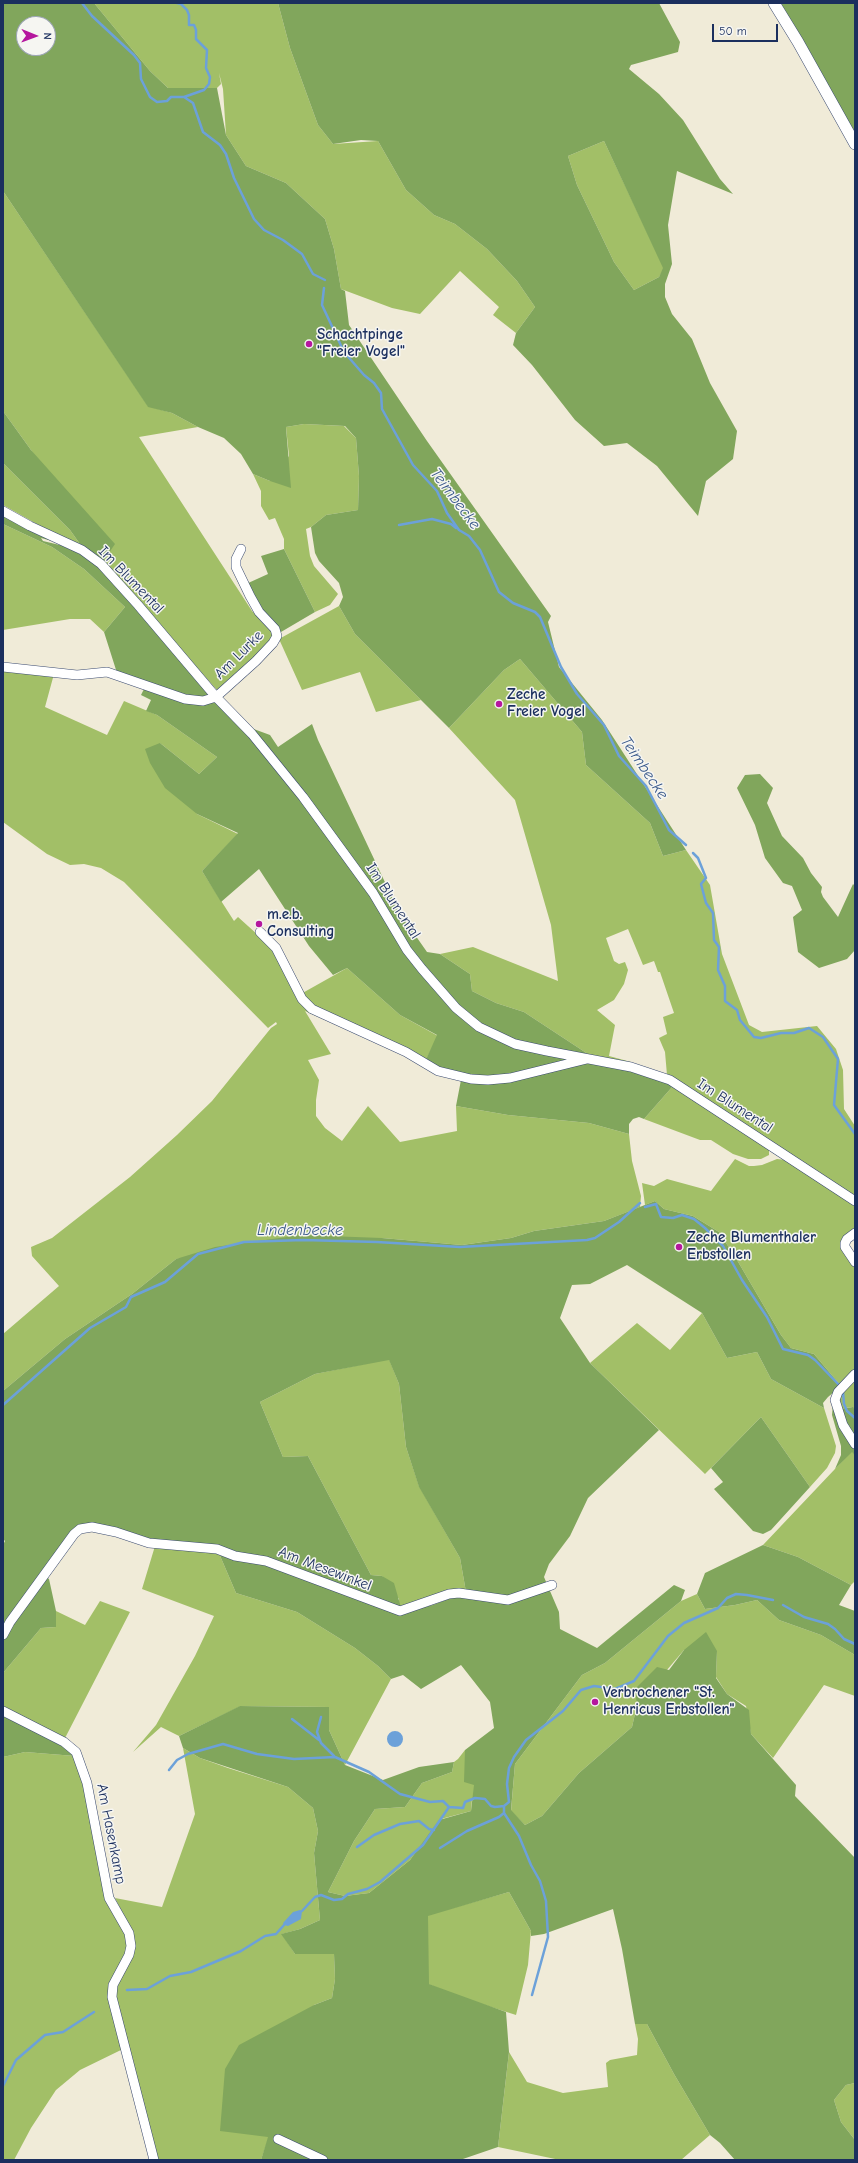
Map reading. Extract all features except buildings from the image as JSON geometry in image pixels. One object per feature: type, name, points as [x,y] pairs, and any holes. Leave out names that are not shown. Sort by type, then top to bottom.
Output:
[{"type":"street","points":[[774,3],[798,42],[855,144]]},
{"type":"street","name":"Im Blumental","points":[[3,511],[30,526],[82,550],[101,564],[216,697],[252,734],[302,797],[373,893],[407,950],[456,1008],[479,1027],[500,1039],[547,1052],[631,1066],[670,1080],[855,1201]]},
{"type":"street","name":"Am Lurke","points":[[216,697],[256,661],[273,643],[277,636],[275,629],[259,612],[236,567],[236,559],[241,548]]},
{"type":"street","points":[[3,667],[77,675],[107,672],[185,699],[203,701],[216,697]]},
{"type":"street","name":"Im Blumental","points":[[260,932],[276,948],[302,999],[312,1009],[406,1052],[438,1071],[471,1079],[488,1080],[510,1078],[588,1059]]},
{"type":"street","points":[[855,1233],[847,1239],[845,1243],[855,1262]]},
{"type":"street","points":[[855,1374],[838,1392],[836,1400],[842,1425],[855,1444]]},
{"type":"street","name":"Am Mesewinkel","points":[[3,1635],[10,1622],[74,1534],[84,1528],[99,1527],[149,1543],[218,1549],[235,1556],[266,1562],[400,1611],[449,1594],[459,1593],[508,1600],[552,1585]]},
{"type":"street","name":"Am Hasenkamp","points":[[3,1711],[64,1742],[76,1752],[87,1783],[96,1824],[107,1892],[128,1933],[131,1946],[129,1955],[113,1985],[112,1998],[154,2160]]},
{"type":"street","points":[[278,2139],[323,2160]]},
{"type":"green space","points":[[3,3],[94,3],[150,71],[168,88],[217,88],[226,135],[246,166],[286,183],[325,219],[334,249],[341,289],[345,291],[349,325],[427,441],[551,616],[548,622],[559,667],[602,720],[686,850],[663,856],[650,823],[586,765],[582,732],[520,659],[504,670],[449,728],[355,634],[339,606],[343,597],[339,583],[319,561],[315,553],[311,527],[326,515],[358,510],[359,476],[356,438],[345,426],[304,424],[286,427],[291,488],[253,474],[241,454],[224,438],[198,427],[172,413],[148,407],[3,191]]},
{"type":"green space","points":[[94,3],[278,3],[290,48],[318,125],[333,144],[378,141],[406,190],[434,215],[455,224],[487,249],[517,281],[535,307],[516,333],[493,315],[499,307],[460,271],[420,314],[392,308],[341,289],[334,249],[325,219],[286,183],[246,166],[226,135],[223,89],[219,73],[221,84],[217,88],[168,88],[150,71]]},
{"type":"green space","points":[[278,3],[659,3],[680,42],[678,52],[631,65],[629,69],[659,94],[683,120],[720,179],[733,194],[677,171],[668,225],[672,264],[665,284],[665,297],[672,314],[692,339],[710,383],[737,431],[733,459],[706,481],[698,516],[657,466],[627,443],[604,446],[575,420],[532,365],[513,345],[516,333],[535,307],[517,281],[487,249],[455,224],[434,215],[406,190],[378,141],[361,140],[333,144],[318,125],[290,48]],"holes":[[[604,141],[663,268],[659,277],[634,290],[614,262],[577,185],[568,156]]]},
{"type":"green space","points":[[779,3],[855,3],[855,137]]},
{"type":"green space","points":[[604,141],[664,268],[659,277],[634,290],[614,262],[577,185],[568,156]]},
{"type":"green space","points":[[3,191],[148,406],[172,413],[198,427],[139,437],[252,611],[269,627],[273,633],[269,645],[217,690],[102,563],[31,450],[3,411]]},
{"type":"green space","points":[[3,411],[31,450],[115,544],[102,563],[85,551],[70,530],[3,463]]},
{"type":"green space","points":[[304,424],[344,426],[356,438],[359,476],[358,510],[326,515],[311,527],[306,529],[310,556],[314,566],[338,594],[330,605],[315,612],[284,549],[284,539],[275,518],[269,520],[261,506],[261,491],[253,474],[270,481],[289,456],[286,427]]},
{"type":"green space","points":[[3,463],[70,530],[85,551],[3,505]]},
{"type":"green space","points":[[3,515],[60,543],[41,538],[43,541],[72,548],[96,563],[211,693],[201,699],[117,673],[104,632],[125,607],[84,569],[52,547],[3,524]]},
{"type":"green space","points":[[3,524],[52,547],[84,569],[125,607],[104,632],[90,619],[70,619],[3,630]]},
{"type":"green space","points":[[284,549],[315,612],[281,632],[251,595],[246,584],[268,574],[261,556]]},
{"type":"green space","points":[[339,606],[355,634],[421,700],[376,712],[360,672],[302,690],[279,639]]},
{"type":"green space","points":[[520,659],[582,732],[586,765],[650,823],[663,856],[686,850],[710,885],[722,954],[749,1025],[762,1032],[817,1026],[836,1049],[843,1070],[844,1109],[855,1126],[855,1198],[667,1075],[665,1052],[659,1038],[667,1034],[663,1017],[674,1013],[660,972],[658,972],[654,961],[643,965],[628,929],[606,938],[614,961],[619,964],[625,962],[628,970],[624,984],[614,1000],[597,1010],[615,1025],[609,1056],[631,1062],[594,1058],[524,1012],[496,1003],[472,991],[470,974],[440,954],[473,947],[558,981],[551,925],[515,800],[449,728],[504,670]]},
{"type":"green space","points":[[3,669],[54,674],[45,707],[107,735],[124,701],[157,715],[217,757],[199,774],[160,743],[197,814],[238,834],[202,871],[234,921],[238,917],[268,944],[277,955],[299,995],[347,968],[400,1015],[438,1036],[424,1064],[305,1011],[331,1054],[308,1060],[319,1080],[316,1100],[316,1116],[325,1128],[342,1141],[368,1106],[400,1142],[457,1131],[456,1106],[508,1115],[589,1123],[629,1134],[632,1161],[641,1196],[640,1207],[604,1221],[534,1231],[511,1238],[462,1245],[382,1238],[176,1259],[132,1294],[65,1339],[3,1391],[3,1334],[59,1286],[32,1256],[31,1247],[52,1238],[130,1177],[177,1135],[212,1101],[271,1028],[277,1024],[276,1022],[268,1028],[124,882],[101,868],[84,864],[70,865],[47,854],[3,822]]},
{"type":"green space","points":[[145,687],[217,703],[251,728],[270,735],[278,747],[312,724],[318,740],[399,912],[427,952],[440,954],[470,974],[472,991],[496,1003],[524,1012],[594,1058],[632,1069],[673,1086],[644,1119],[639,1117],[633,1119],[629,1124],[629,1134],[589,1123],[508,1115],[456,1106],[461,1080],[424,1064],[437,1035],[400,1015],[347,968],[333,975],[309,946],[259,869],[221,902],[202,871],[238,833],[197,814],[165,788],[150,763],[145,749],[160,743],[199,774],[217,757],[157,715],[146,711],[151,700],[141,695]]},
{"type":"green space","points":[[760,774],[773,788],[767,803],[782,836],[803,858],[811,873],[822,887],[821,892],[823,897],[838,917],[853,884],[855,886],[855,950],[847,959],[819,968],[798,952],[793,917],[802,910],[792,886],[783,883],[765,858],[755,825],[737,788],[745,775]]},
{"type":"green space","points":[[673,1086],[769,1149],[769,1155],[761,1159],[748,1159],[733,1154],[711,1140],[700,1140],[644,1119]]},
{"type":"green space","points":[[735,1159],[749,1166],[762,1165],[777,1159],[786,1160],[855,1204],[855,1231],[844,1239],[855,1266],[855,1371],[841,1386],[814,1354],[791,1348],[781,1335],[719,1232],[693,1216],[664,1209],[655,1201],[645,1205],[642,1183],[654,1186],[667,1179],[711,1191]]},
{"type":"green space","points":[[655,1201],[664,1209],[693,1216],[719,1232],[781,1335],[791,1348],[814,1354],[841,1386],[823,1403],[824,1408],[771,1379],[757,1352],[727,1358],[702,1313],[627,1265],[590,1284],[572,1285],[560,1318],[590,1363],[659,1430],[588,1498],[570,1536],[549,1564],[544,1577],[559,1612],[560,1629],[597,1648],[674,1585],[685,1590],[681,1601],[605,1663],[582,1675],[515,1764],[511,1810],[525,1825],[542,1816],[579,1773],[632,1727],[637,1705],[635,1689],[657,1667],[669,1670],[684,1650],[706,1632],[717,1651],[716,1678],[727,1694],[749,1710],[751,1734],[796,1785],[795,1796],[855,1858],[855,2083],[846,2085],[834,2100],[841,2122],[855,2140],[855,2160],[735,2160],[720,2143],[710,2135],[647,2024],[635,2024],[622,1949],[613,1909],[544,1934],[531,1936],[531,1931],[509,1892],[428,1916],[429,1984],[506,2012],[509,2052],[498,2147],[460,2160],[261,2160],[268,2137],[220,2131],[225,2069],[239,2045],[314,2005],[332,1998],[335,1979],[334,1954],[295,1954],[281,1934],[300,1929],[320,1920],[314,1853],[318,1831],[313,1808],[288,1787],[200,1758],[183,1748],[179,1736],[240,1706],[329,1707],[329,1730],[345,1765],[383,1780],[419,1767],[454,1762],[452,1772],[422,1783],[405,1807],[375,1809],[354,1841],[328,1892],[345,1896],[369,1893],[410,1860],[439,1820],[471,1811],[474,1785],[464,1782],[465,1750],[494,1728],[490,1702],[461,1665],[421,1689],[403,1675],[391,1679],[378,1666],[355,1648],[297,1612],[236,1593],[218,1551],[164,1547],[85,1526],[44,1575],[49,1579],[56,1611],[56,1627],[41,1628],[3,1673],[3,1545],[5,1541],[3,1539],[3,1391],[65,1339],[132,1294],[176,1259],[215,1247],[301,1235],[382,1238],[462,1245],[511,1238],[534,1231],[604,1221]],"holes":[[[389,1360],[399,1384],[406,1447],[419,1487],[460,1558],[466,1592],[433,1605],[399,1613],[400,1604],[394,1583],[382,1576],[371,1575],[308,1456],[283,1457],[260,1402],[315,1374]]]},
{"type":"green space","points":[[702,1313],[727,1358],[757,1352],[771,1379],[824,1408],[836,1446],[835,1453],[827,1468],[810,1487],[761,1417],[705,1474],[590,1363],[637,1323],[670,1350]]},
{"type":"green space","points":[[389,1359],[399,1384],[406,1447],[419,1486],[460,1558],[466,1592],[433,1605],[398,1613],[399,1599],[382,1576],[371,1575],[308,1456],[283,1457],[260,1402],[315,1374]]},
{"type":"green space","points":[[855,1377],[855,1410],[852,1407],[838,1409],[838,1399]]},
{"type":"green space","points":[[833,1404],[838,1409],[853,1407],[855,1410],[855,1456],[852,1452],[835,1469],[841,1455],[841,1446],[832,1415]]},
{"type":"green space","points":[[761,1417],[810,1487],[771,1530],[763,1534],[753,1531],[714,1489],[723,1482],[711,1468]]},
{"type":"green space","points":[[852,1451],[855,1456],[855,1581],[851,1585],[798,1557],[763,1545]]},
{"type":"green space","points":[[763,1545],[798,1557],[851,1585],[839,1605],[855,1611],[855,1655],[821,1635],[779,1620],[757,1600],[705,1609],[697,1594],[705,1573]]},
{"type":"green space","points":[[155,1546],[218,1551],[236,1593],[297,1612],[355,1648],[378,1666],[391,1679],[345,1765],[329,1730],[328,1707],[241,1706],[179,1736],[161,1727],[133,1752],[156,1725],[195,1656],[214,1616],[142,1589]]},
{"type":"green space","points":[[697,1594],[705,1609],[757,1600],[779,1620],[821,1635],[855,1655],[855,1696],[824,1685],[773,1758],[751,1734],[746,1706],[727,1694],[716,1677],[717,1651],[684,1650],[637,1705],[632,1727],[579,1773],[542,1816],[525,1825],[511,1811],[515,1764],[582,1675],[605,1663],[681,1601]]},
{"type":"green space","points":[[100,1601],[130,1612],[64,1740],[3,1709],[3,1673],[41,1628],[56,1627],[56,1611],[85,1625]]},
{"type":"green space","points":[[3,1713],[64,1744],[75,1756],[25,1752],[3,1757]]},
{"type":"green space","points":[[183,1748],[200,1758],[288,1787],[313,1808],[318,1831],[314,1853],[320,1920],[300,1929],[282,1934],[295,1954],[334,1954],[335,1979],[332,1998],[314,2005],[261,2160],[156,2160],[116,2011],[117,1983],[130,1958],[130,1928],[115,1898],[162,1907],[195,1814]]},
{"type":"green space","points":[[465,1750],[465,1762],[495,1784],[472,1799],[471,1811],[441,1819],[410,1860],[369,1893],[345,1896],[328,1892],[354,1841],[375,1809],[405,1807],[422,1783],[452,1772],[454,1762]]},
{"type":"green space","points":[[25,1752],[75,1756],[92,1820],[98,1858],[126,1934],[128,1947],[112,1985],[123,2049],[80,2070],[56,2090],[31,2128],[14,2160],[3,2160],[3,1757]]},
{"type":"green space","points":[[509,1892],[531,1931],[528,1965],[516,2015],[463,1998],[428,1984],[428,1915]]},
{"type":"green space","points":[[635,2024],[647,2024],[710,2135],[681,2160],[560,2160],[498,2147],[509,2052],[527,2082],[563,2093],[608,2087],[606,2063],[610,2060],[637,2055],[638,2039]]},
{"type":"green space","points":[[855,2083],[855,2140],[841,2122],[834,2100],[846,2085]]},
{"type":"water","points":[[392,1731],[398,1731],[403,1736],[401,1745],[398,1747],[392,1747],[387,1742],[387,1736]]},
{"type":"water","points":[[300,1910],[302,1911],[301,1919],[288,1926],[284,1925],[283,1923],[293,1912]]},
{"type":"waterway","name":"Teimbecke","points":[[82,3],[92,16],[134,55],[140,63],[141,79],[150,97],[157,102],[167,101],[171,97],[184,97],[193,103],[203,132],[220,145],[226,154],[234,178],[254,219],[264,230],[283,240],[302,254],[313,274],[325,280]]},
{"type":"waterway","points":[[177,3],[181,4],[187,10],[189,15],[189,25],[194,25],[196,30],[196,39],[207,50],[206,68],[210,77],[209,84],[204,90],[184,97]]},
{"type":"waterway","name":"Teimbecke","points":[[324,288],[322,305],[344,352],[364,375],[374,383],[381,393],[382,409],[413,465],[437,491],[447,513],[459,530],[469,536],[480,550],[499,592],[513,603],[535,612],[540,617],[561,667],[577,694],[604,725],[619,756],[646,786],[669,830],[686,845]]},
{"type":"waterway","points":[[399,525],[432,519],[451,524],[456,528]]},
{"type":"waterway","name":"Teimbecke","points":[[693,853],[698,858],[706,878],[701,884],[706,903],[713,913],[714,940],[719,947],[718,970],[725,986],[725,1001],[737,1010],[740,1020],[754,1037],[761,1038],[781,1033],[794,1033],[809,1028],[823,1037],[838,1059],[834,1105],[855,1134]]},
{"type":"waterway","name":"Lindenbecke","points":[[3,1405],[90,1328],[126,1307],[131,1297],[165,1282],[198,1254],[244,1242],[303,1240],[377,1242],[460,1247],[587,1240],[595,1238],[619,1222],[640,1203]]},
{"type":"waterway","name":"Lindenbecke","points":[[645,1207],[656,1204],[661,1217],[673,1218],[682,1215],[694,1219],[705,1228],[723,1246],[742,1280],[767,1317],[783,1349],[808,1355],[815,1360],[840,1386]]},
{"type":"waterway","name":"Lindenbecke","points":[[843,1392],[844,1404],[847,1411],[855,1418]]},
{"type":"waterway","points":[[169,1770],[177,1760],[188,1754],[223,1744],[257,1754],[294,1759],[335,1757],[369,1772],[400,1794],[430,1802],[443,1801],[449,1807],[463,1808],[465,1802],[475,1798],[485,1799],[491,1806],[504,1806],[509,1802],[507,1784],[509,1768],[514,1757],[526,1740],[563,1711],[581,1690],[594,1686],[615,1689],[634,1681],[668,1636],[684,1623],[718,1608],[727,1598],[736,1594],[773,1600]]},
{"type":"waterway","points":[[783,1605],[804,1617],[828,1624],[844,1639],[855,1644]]},
{"type":"waterway","points":[[321,1717],[317,1732],[321,1743],[334,1756]]},
{"type":"waterway","points":[[292,1719],[319,1740]]},
{"type":"waterway","points":[[440,1848],[467,1831],[499,1817],[504,1813],[504,1806]]},
{"type":"waterway","points":[[302,1911],[315,1897],[321,1895],[334,1900],[342,1899],[348,1894],[367,1889],[380,1882],[423,1845],[449,1807]]},
{"type":"waterway","points":[[504,1813],[519,1836],[531,1865],[540,1881],[546,1901],[548,1937],[532,1995]]},
{"type":"waterway","points":[[357,1847],[374,1835],[400,1824],[419,1821],[429,1829],[434,1830]]},
{"type":"waterway","points":[[127,1990],[147,1989],[170,1976],[191,1972],[241,1951],[265,1936],[276,1934],[284,1925]]},
{"type":"waterway","points":[[3,2086],[16,2060],[45,2035],[63,2032],[94,2012]]},
{"type":"place","name":"Schachtpinge \"Freier Vogel\"","points":[[309,344]]},
{"type":"place","name":"Zeche Freier Vogel","points":[[499,704]]},
{"type":"place","name":"m.e.b. Consulting","points":[[259,924]]},
{"type":"place","name":"Zeche Blumenthaler Erbstollen","points":[[679,1247]]},
{"type":"place","name":"Verbrochener \"St. Henricus Erbstollen\"","points":[[595,1702]]}]
